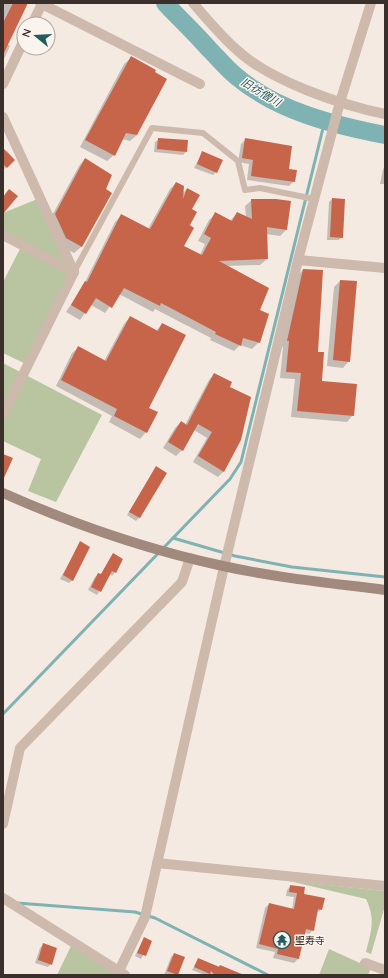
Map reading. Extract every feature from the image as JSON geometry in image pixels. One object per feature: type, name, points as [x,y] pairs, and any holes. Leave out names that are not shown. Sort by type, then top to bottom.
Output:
[{"type":"street","points":[[35,16],[41,3],[200,84]]},
{"type":"street","points":[[193,3],[237,51],[263,70],[294,85],[340,102],[385,114]]},
{"type":"street","points":[[3,898],[120,974],[145,917],[224,567],[298,260],[340,102],[371,3]]},
{"type":"street","points":[[3,84],[16,56]]},
{"type":"street","points":[[3,117],[74,272]]},
{"type":"street","points":[[3,235],[74,272]]},
{"type":"street","points":[[298,260],[385,268]]},
{"type":"street","points":[[3,415],[74,272]]},
{"type":"street","points":[[3,493],[91,528],[224,567],[291,578],[385,590]]},
{"type":"street","points":[[3,824],[20,748],[182,582],[190,558]]},
{"type":"street","points":[[157,863],[385,886]]},
{"type":"street","points":[[365,963],[385,970]]},
{"type":"lane","points":[[74,272],[152,128],[204,133],[238,161],[245,190],[260,188],[314,199]]},
{"type":"green space","points":[[40,198],[72,267],[3,235],[3,213]]},
{"type":"green space","points":[[22,245],[74,272],[28,365],[3,353],[3,282]]},
{"type":"green space","points":[[3,363],[102,415],[56,502],[28,491],[41,459],[3,441]]},
{"type":"green space","points":[[289,881],[385,891],[385,906],[371,954],[366,952],[371,932],[372,920],[366,899]]},
{"type":"green space","points":[[73,942],[116,969],[114,975],[57,975]]},
{"type":"green space","points":[[329,949],[371,968],[368,975],[319,975]]},
{"type":"building","points":[[13,3],[28,3],[22,16],[16,16],[16,28],[3,55],[3,23]]},
{"type":"building","points":[[131,56],[156,70],[155,72],[167,79],[137,135],[126,133],[115,156],[85,140]]},
{"type":"building","points":[[158,138],[188,140],[187,152],[157,149]]},
{"type":"building","points":[[245,138],[292,146],[289,169],[297,170],[295,182],[251,176],[253,160],[242,158]]},
{"type":"building","points":[[3,148],[15,160],[7,168],[3,164]]},
{"type":"building","points":[[202,151],[223,160],[217,173],[197,164]]},
{"type":"building","points":[[85,158],[112,175],[106,189],[112,193],[82,247],[66,238],[55,214]]},
{"type":"building","points":[[176,182],[184,186],[183,199],[187,188],[200,195],[192,209],[197,212],[190,225],[194,228],[184,246],[202,255],[211,238],[204,234],[215,212],[232,221],[237,212],[252,219],[251,199],[276,199],[291,201],[287,230],[267,227],[268,259],[219,261],[269,288],[260,310],[269,314],[260,343],[243,338],[241,346],[215,334],[216,332],[161,303],[160,306],[124,288],[112,308],[96,298],[86,314],[71,305],[85,281],[87,282],[121,214],[150,229]]},
{"type":"building","points":[[9,189],[18,196],[3,214],[3,197]]},
{"type":"building","points":[[332,198],[345,199],[343,238],[330,237]]},
{"type":"building","points":[[303,269],[323,270],[318,352],[324,352],[322,381],[357,384],[354,416],[297,411],[301,373],[286,372],[289,341],[287,341]]},
{"type":"building","points":[[340,280],[357,281],[350,362],[333,360]]},
{"type":"building","points":[[130,316],[158,331],[162,323],[186,335],[149,408],[158,412],[147,433],[114,416],[117,409],[61,380],[78,346],[106,361]]},
{"type":"building","points":[[214,373],[232,382],[230,387],[251,397],[241,440],[224,472],[198,456],[212,432],[198,424],[183,451],[168,442],[181,421],[187,425]]},
{"type":"building","points":[[3,454],[13,458],[3,480]]},
{"type":"building","points":[[156,466],[167,473],[140,518],[129,512]]},
{"type":"building","points":[[80,541],[90,547],[73,581],[63,575]]},
{"type":"building","points":[[113,553],[123,559],[116,573],[112,571],[101,592],[91,587],[98,573],[101,574]]},
{"type":"building","points":[[290,885],[305,887],[304,894],[325,898],[322,910],[318,909],[314,931],[306,929],[299,959],[277,954],[278,949],[259,944],[269,903],[294,909],[297,893],[289,892]]},
{"type":"building","points":[[144,937],[152,941],[146,956],[137,953]]},
{"type":"building","points":[[43,943],[57,948],[52,965],[38,960]]},
{"type":"building","points":[[174,953],[185,957],[178,975],[167,971]]},
{"type":"building","points":[[198,958],[244,975],[215,975],[211,971],[210,974],[194,967]]},
{"type":"waterway","name":"旧彷僧川","points":[[165,3],[229,70],[253,89],[288,108],[307,115],[385,135]]},
{"type":"waterway","points":[[3,714],[230,479],[241,462],[325,120]]},
{"type":"waterway","points":[[173,538],[235,556],[292,567],[385,577]]},
{"type":"waterway","points":[[17,903],[135,912],[155,918],[268,975]]},
{"type":"place","name":"聖寿寺","points":[[282,940]]}]
